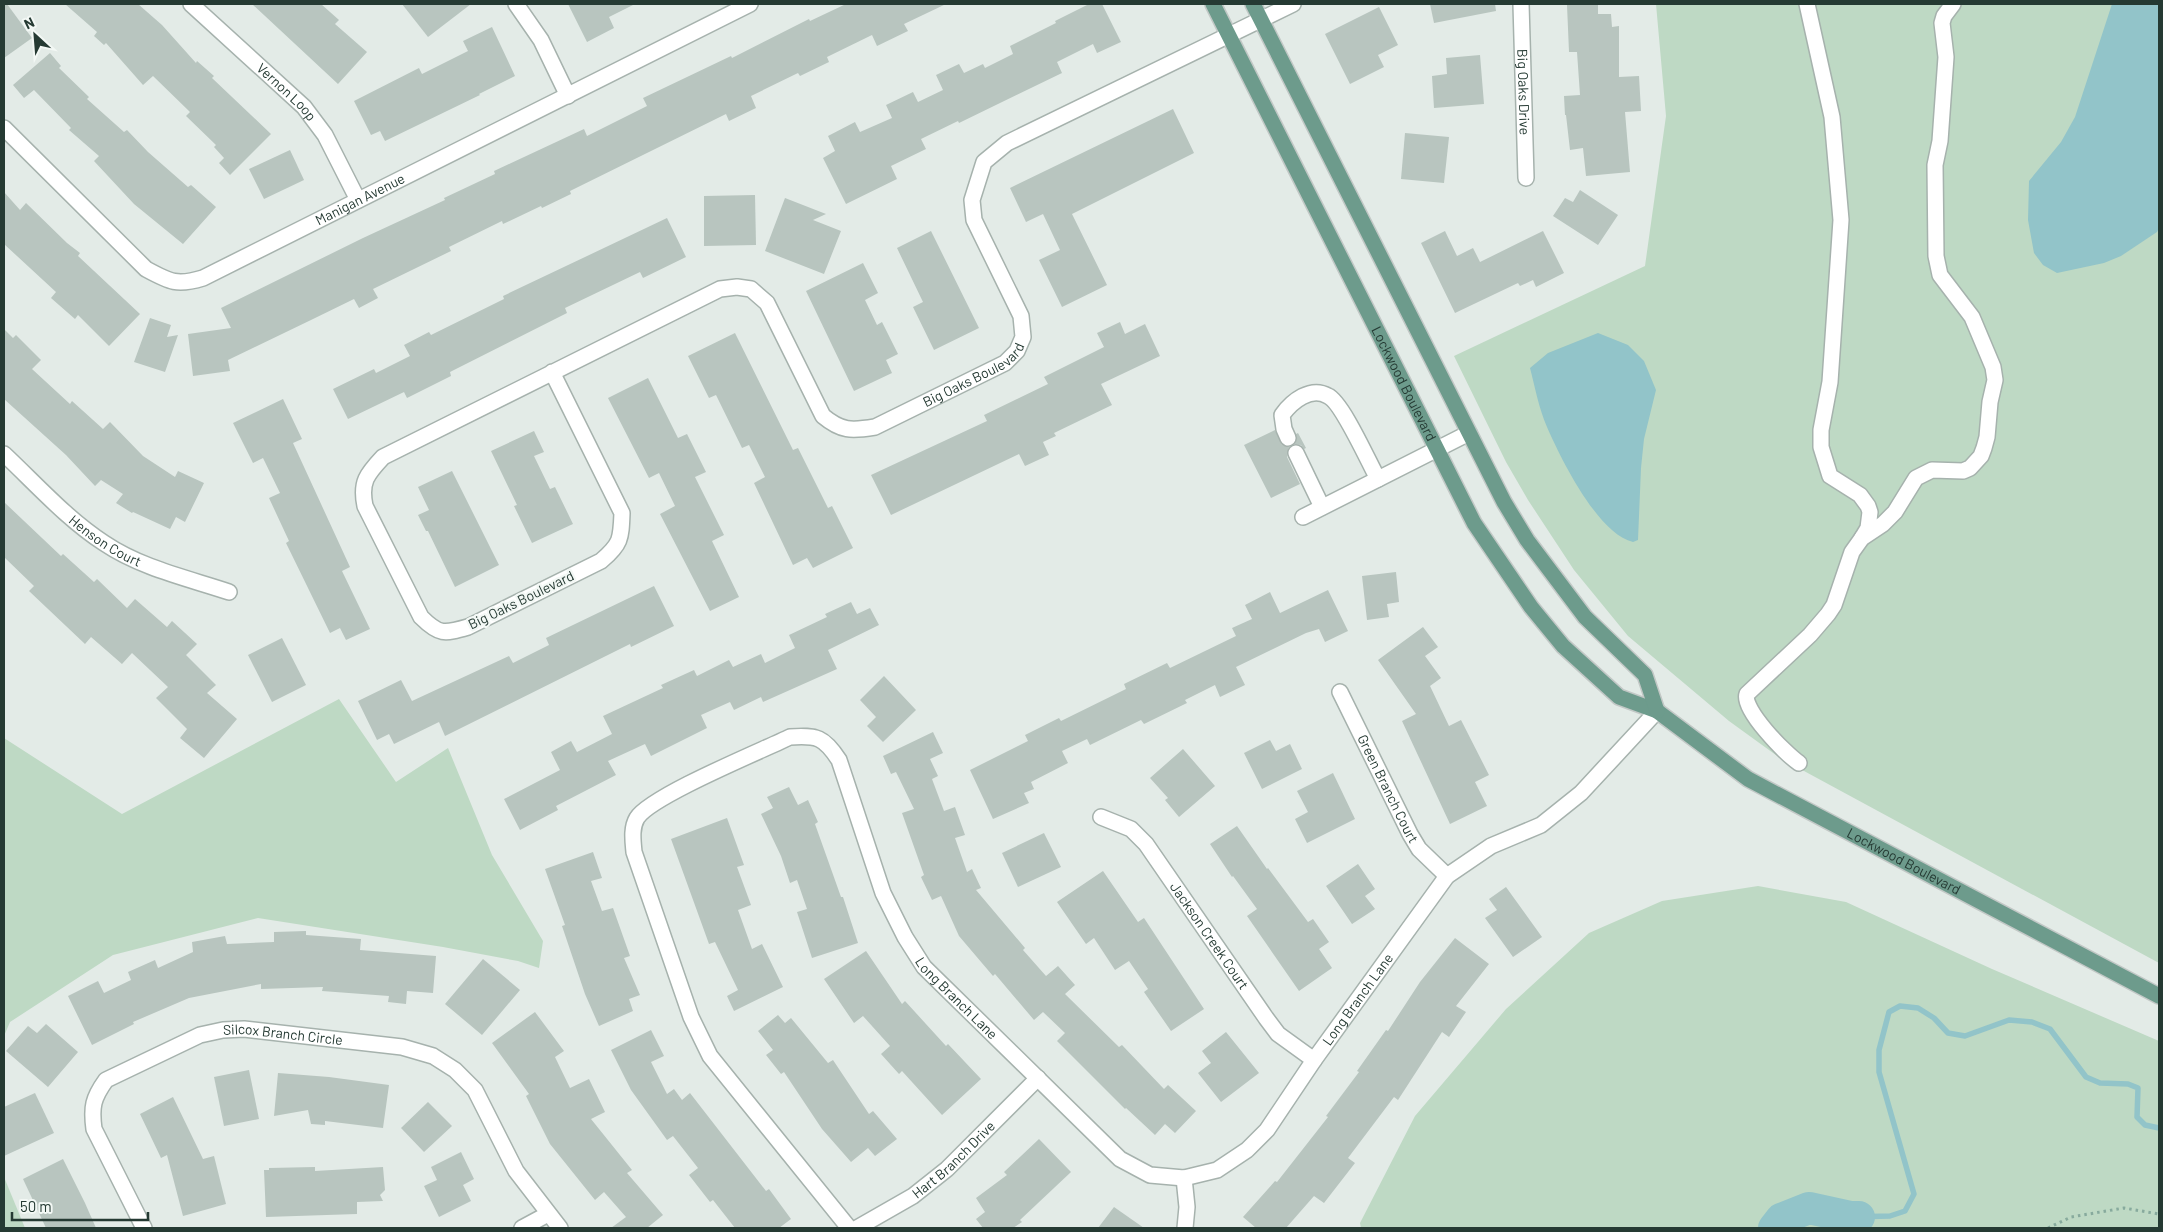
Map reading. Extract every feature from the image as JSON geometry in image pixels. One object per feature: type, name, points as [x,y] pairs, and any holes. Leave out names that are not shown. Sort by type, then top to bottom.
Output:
[{"type":"main road","name":"Lockwood Boulevard","points":[[1213,4],[1474,523],[1531,607],[1563,646],[1620,697],[1657,711],[1748,779],[2159,996]]},
{"type":"main road","points":[[1254,4],[1504,502],[1527,540],[1585,617],[1646,675],[1657,711]]},
{"type":"street","name":"Vernon Loop","points":[[191,4],[304,107],[325,136],[358,200]]},
{"type":"street","points":[[516,4],[541,40],[568,96]]},
{"type":"street","name":"Manigan Avenue","points":[[4,128],[146,269],[166,280],[185,284],[203,278],[750,4]]},
{"type":"street","points":[[1261,20],[1293,4]]},
{"type":"street","name":"Big Oaks Drive","points":[[1521,4],[1526,178]]},
{"type":"street","points":[[1799,763],[1778,745],[1752,712],[1746,697],[1750,690],[1810,635],[1828,614],[1834,605],[1848,558],[1868,528],[1870,512],[1860,495],[1830,476],[1821,447],[1821,430],[1830,382],[1842,228],[1840,182],[1832,117],[1807,4]]},
{"type":"street","points":[[1862,538],[1883,524],[1895,512],[1912,484],[1920,475],[1932,470],[1963,471],[1970,468],[1981,456],[1987,437],[1990,402],[1995,380],[1993,367],[1972,317],[1940,274],[1936,256],[1935,164],[1940,141],[1946,57],[1942,23],[1944,16],[1953,4]]},
{"type":"street","name":"Big Oaks Boulevard","points":[[552,372],[622,513],[621,533],[616,548],[601,561],[468,627],[449,632],[433,629],[420,616],[365,506],[362,490],[368,472],[383,457],[552,372],[720,289],[737,287],[751,289],[767,303],[823,416],[836,427],[856,430],[875,427],[1005,363],[1017,351],[1024,337],[1020,316],[974,220],[972,200],[984,162],[1007,143],[1261,20]]},
{"type":"street","points":[[1288,438],[1284,429],[1282,415],[1289,405],[1304,395],[1319,393],[1328,395],[1334,400],[1343,414],[1378,479]]},
{"type":"street","points":[[1303,517],[1469,433]]},
{"type":"street","points":[[1296,453],[1322,507]]},
{"type":"street","name":"Henson Court","points":[[4,454],[73,520],[105,544],[143,564],[229,592]]},
{"type":"street","name":"Green Branch Court","points":[[1340,692],[1410,834],[1420,849],[1447,876]]},
{"type":"street","name":"Long Branch Lane","points":[[849,1228],[710,1056],[691,1017],[634,852],[632,835],[637,818],[656,800],[790,737],[813,735],[829,744],[839,760],[884,893],[905,937],[924,967],[1038,1078],[1096,1138],[1120,1159],[1150,1175],[1184,1178],[1217,1170],[1247,1150],[1267,1130],[1314,1060],[1447,876],[1491,846],[1541,825],[1581,793],[1657,711]]},
{"type":"street","name":"Jackson Creek Court","points":[[1101,816],[1130,829],[1146,844],[1278,1034],[1314,1060]]},
{"type":"street","name":"Silcox Branch Circle","points":[[144,1228],[94,1129],[91,1112],[96,1093],[106,1080],[200,1035],[230,1029],[402,1047],[433,1056],[455,1070],[475,1090],[516,1171],[560,1228]]},
{"type":"street","name":"Hart Branch Drive","points":[[857,1228],[913,1196],[947,1169],[1038,1078]]},
{"type":"street","points":[[1184,1178],[1187,1207],[1185,1228]]},
{"type":"street","points":[[522,1228],[548,1214]]},
{"type":"path","points":[[2048,1228],[2071,1216],[2124,1208],[2159,1214]]},
{"type":"green space","points":[[1656,4],[2159,4],[2159,963],[1780,758],[1729,721],[1628,636],[1574,570],[1528,500],[1506,462],[1454,356],[1645,266],[1666,116]]},
{"type":"green space","points":[[339,699],[396,782],[448,748],[492,855],[543,941],[539,968],[518,961],[443,947],[258,918],[113,955],[10,1022],[4,1036],[4,738],[122,814]]},
{"type":"green space","points":[[1758,886],[1846,902],[1992,969],[2159,1041],[2159,1228],[1361,1228],[1360,1223],[1415,1116],[1506,1009],[1589,933],[1662,901]]},
{"type":"green space","points":[[4,1177],[25,1228],[4,1228]]},
{"type":"water","points":[[2112,4],[2159,4],[2159,228],[2157,232],[2121,256],[2104,263],[2057,273],[2043,265],[2034,253],[2028,220],[2029,181],[2061,142],[2075,117]]},
{"type":"water","points":[[1598,333],[1628,345],[1644,361],[1656,390],[1644,439],[1638,540],[1633,542],[1620,536],[1594,511],[1571,475],[1544,420],[1530,368],[1548,353]]},
{"type":"building","points":[[4,4],[7,4],[32,38],[4,58]]},
{"type":"building","points":[[65,4],[138,4],[162,25],[196,63],[197,61],[214,76],[212,78],[271,134],[230,175],[219,163],[224,158],[214,147],[216,145],[186,116],[190,112],[153,76],[143,85],[106,43],[104,45],[94,36],[97,32]]},
{"type":"building","points":[[252,4],[321,4],[339,20],[335,24],[367,52],[338,84]]},
{"type":"building","points":[[402,4],[471,4],[428,37]]},
{"type":"building","points":[[568,4],[635,4],[609,17],[614,28],[587,42]]},
{"type":"building","points":[[846,4],[946,4],[904,24],[908,31],[877,46],[872,35],[827,57],[829,62],[800,76],[798,73],[751,96],[756,108],[729,121],[726,114],[570,191],[571,194],[542,208],[541,206],[503,224],[502,221],[449,247],[451,251],[373,289],[378,298],[359,308],[354,299],[228,360],[230,371],[193,376],[188,334],[231,328],[221,308],[445,200],[444,198],[495,174],[494,171],[584,129],[587,136],[647,106],[643,98],[731,56],[732,58],[809,19],[810,21]]},
{"type":"building","points":[[1089,4],[1102,4],[1121,42],[1097,53],[1093,44],[1057,62],[1062,73],[959,123],[958,121],[921,139],[926,149],[891,166],[897,179],[846,204],[823,158],[835,151],[828,136],[855,122],[860,132],[892,118],[886,105],[913,92],[918,102],[943,90],[936,75],[959,64],[964,73],[983,64],[985,68],[1013,54],[1010,46]]},
{"type":"building","points":[[1430,4],[1495,4],[1496,11],[1434,23]]},
{"type":"building","points":[[1598,4],[1598,14],[1611,14],[1612,27],[1619,26],[1619,77],[1639,76],[1641,111],[1625,112],[1630,172],[1586,176],[1583,148],[1570,150],[1565,115],[1564,96],[1580,95],[1577,52],[1569,52],[1567,5]]},
{"type":"building","points":[[1379,7],[1398,45],[1378,55],[1384,67],[1350,84],[1325,34]]},
{"type":"building","points":[[492,27],[515,76],[385,141],[380,131],[371,135],[354,101],[419,68],[422,74],[468,51],[463,41]]},
{"type":"building","points":[[50,53],[61,66],[59,68],[89,97],[87,99],[124,132],[127,130],[148,152],[188,187],[191,185],[216,207],[183,244],[134,204],[94,161],[99,156],[69,130],[71,128],[34,90],[24,98],[13,85]]},
{"type":"building","points":[[1480,55],[1484,104],[1434,108],[1432,76],[1447,74],[1446,58]]},
{"type":"building","points":[[1173,109],[1194,153],[1072,214],[1107,285],[1062,307],[1039,260],[1060,250],[1043,214],[1026,222],[1010,188]]},
{"type":"building","points":[[1405,133],[1449,137],[1444,183],[1401,179]]},
{"type":"building","points":[[290,150],[304,180],[264,199],[249,169]]},
{"type":"building","points":[[1580,190],[1618,215],[1598,245],[1553,216],[1565,198],[1573,202]]},
{"type":"building","points":[[4,192],[20,210],[26,203],[80,253],[78,256],[140,314],[109,346],[78,315],[75,319],[51,298],[56,292],[4,244]]},
{"type":"building","points":[[755,195],[756,245],[704,246],[704,196]]},
{"type":"building","points":[[785,198],[826,214],[813,220],[841,231],[824,274],[765,251]]},
{"type":"building","points":[[667,218],[686,257],[643,278],[640,272],[565,308],[567,313],[450,372],[451,376],[407,398],[404,392],[348,419],[333,389],[374,369],[376,373],[410,356],[404,345],[429,332],[431,335],[504,299],[503,296]]},
{"type":"building","points":[[931,231],[979,328],[934,350],[913,307],[923,302],[897,248]]},
{"type":"building","points":[[1445,231],[1457,256],[1473,248],[1480,262],[1543,231],[1564,273],[1536,287],[1533,280],[1520,286],[1518,283],[1455,313],[1421,243]]},
{"type":"building","points":[[863,263],[878,293],[865,300],[877,325],[882,322],[898,354],[886,360],[892,373],[854,391],[806,291]]},
{"type":"building","points":[[150,318],[171,325],[167,337],[178,335],[165,372],[134,362]]},
{"type":"building","points":[[1120,322],[1125,334],[1145,324],[1160,356],[1101,384],[1112,405],[1054,433],[1056,436],[1043,442],[1049,455],[1025,466],[1019,454],[891,515],[871,475],[987,421],[984,415],[1048,384],[1044,377],[1104,347],[1097,333]]},
{"type":"building","points":[[4,329],[13,338],[16,335],[41,360],[32,369],[70,404],[72,401],[103,429],[110,422],[143,456],[175,477],[178,471],[204,483],[185,522],[176,517],[170,529],[132,513],[116,503],[123,494],[101,480],[95,486],[66,455],[4,399]]},
{"type":"building","points":[[735,333],[793,450],[798,448],[828,508],[832,506],[853,548],[813,568],[807,558],[793,565],[754,483],[765,477],[749,445],[742,448],[716,395],[709,398],[688,356]]},
{"type":"building","points":[[648,378],[678,438],[687,434],[706,472],[695,477],[724,535],[712,541],[739,597],[710,611],[660,514],[675,506],[659,473],[649,478],[608,398]]},
{"type":"building","points":[[283,399],[302,439],[293,443],[350,567],[342,571],[370,629],[346,640],[340,628],[330,633],[286,543],[289,541],[269,498],[280,493],[263,458],[253,463],[233,423]]},
{"type":"building","points":[[1275,430],[1282,445],[1289,447],[1287,457],[1300,484],[1271,498],[1244,445]]},
{"type":"building","points":[[534,431],[544,452],[534,456],[550,489],[555,487],[573,524],[532,543],[514,506],[517,505],[491,451]]},
{"type":"building","points":[[1298,433],[1306,448],[1304,449],[1301,445],[1295,444],[1296,434]]},
{"type":"building","points":[[452,471],[499,565],[455,587],[428,531],[426,531],[418,515],[429,510],[418,487]]},
{"type":"building","points":[[4,502],[61,556],[63,554],[94,582],[97,579],[127,608],[135,599],[167,627],[172,621],[197,644],[186,655],[216,685],[207,693],[237,719],[204,758],[180,738],[187,729],[156,698],[168,687],[132,653],[122,664],[91,637],[85,644],[29,591],[34,586],[4,557]]},
{"type":"building","points":[[1396,572],[1399,602],[1387,604],[1389,617],[1367,620],[1362,576]]},
{"type":"building","points":[[654,586],[674,626],[631,647],[630,644],[445,736],[439,722],[394,744],[389,734],[377,740],[358,701],[401,680],[412,701],[509,656],[513,663],[549,645],[546,638]]},
{"type":"building","points":[[1328,590],[1348,631],[1325,642],[1319,629],[1306,633],[1236,667],[1245,685],[1220,697],[1215,685],[1185,700],[1187,703],[1144,724],[1141,720],[1090,745],[1087,739],[1062,751],[1068,763],[1031,782],[1034,789],[1024,793],[1029,803],[993,819],[970,770],[1028,741],[1025,735],[1059,718],[1061,721],[1126,689],[1124,684],[1167,663],[1170,668],[1236,636],[1232,628],[1252,619],[1245,605],[1270,592],[1280,613]]},
{"type":"building","points":[[851,602],[857,614],[870,608],[879,625],[828,650],[837,669],[763,702],[761,697],[734,710],[730,702],[701,715],[707,728],[651,756],[645,744],[608,761],[616,775],[556,806],[558,810],[520,830],[504,799],[560,770],[551,752],[571,741],[577,752],[612,734],[603,716],[663,688],[661,685],[694,670],[697,676],[729,660],[733,667],[761,654],[765,663],[795,648],[789,635],[827,617],[825,614]]},
{"type":"building","points":[[1423,627],[1438,647],[1425,656],[1441,678],[1430,686],[1449,726],[1461,720],[1489,775],[1475,782],[1487,806],[1450,824],[1402,721],[1416,714],[1378,660]]},
{"type":"building","points":[[282,638],[306,685],[272,702],[248,655]]},
{"type":"building","points":[[884,676],[916,710],[883,742],[867,726],[876,717],[860,700]]},
{"type":"building","points":[[933,732],[943,753],[930,759],[938,776],[932,779],[944,811],[955,807],[965,835],[955,838],[967,872],[972,869],[981,888],[976,890],[1046,976],[1058,966],[1075,985],[1065,994],[1119,1047],[1122,1045],[1164,1089],[1168,1085],[1196,1111],[1175,1133],[1165,1124],[1155,1135],[1125,1109],[1057,1041],[1065,1033],[1043,1012],[1034,1020],[995,974],[993,976],[959,936],[941,896],[932,900],[921,877],[924,875],[902,813],[914,809],[896,772],[891,774],[883,756]]},
{"type":"building","points":[[1270,740],[1276,751],[1290,744],[1302,769],[1262,789],[1244,753]]},
{"type":"building","points":[[1183,749],[1215,786],[1179,817],[1165,800],[1168,798],[1150,778]]},
{"type":"building","points":[[1333,773],[1355,819],[1307,843],[1295,819],[1308,812],[1297,791]]},
{"type":"building","points":[[789,787],[798,805],[808,800],[818,822],[815,824],[841,897],[843,897],[858,943],[812,958],[797,912],[807,909],[797,880],[790,883],[781,856],[761,814],[773,808],[767,797]]},
{"type":"building","points":[[727,818],[744,865],[737,867],[751,905],[738,910],[752,949],[762,944],[783,987],[734,1011],[727,996],[738,990],[715,942],[709,944],[671,839]]},
{"type":"building","points":[[1237,826],[1308,922],[1313,919],[1329,942],[1319,949],[1332,968],[1299,991],[1247,916],[1257,909],[1232,877],[1210,844]]},
{"type":"building","points":[[1044,833],[1061,867],[1018,887],[1002,853]]},
{"type":"building","points":[[593,852],[602,878],[591,881],[602,911],[613,908],[630,956],[624,958],[640,995],[629,999],[633,1011],[599,1026],[585,994],[562,926],[565,925],[545,869]]},
{"type":"building","points":[[1358,864],[1375,889],[1365,896],[1375,909],[1352,924],[1326,886]]},
{"type":"building","points":[[1103,871],[1138,922],[1144,918],[1204,1009],[1171,1031],[1144,992],[1148,989],[1129,961],[1115,970],[1094,938],[1086,944],[1057,902]]},
{"type":"building","points":[[1506,887],[1542,937],[1513,957],[1485,918],[1497,910],[1489,899]]},
{"type":"building","points":[[306,931],[306,935],[361,939],[360,950],[436,956],[433,993],[407,991],[406,1004],[388,1002],[389,996],[322,991],[323,987],[261,989],[261,984],[189,998],[133,1022],[134,1024],[92,1045],[68,996],[98,981],[104,993],[131,980],[128,972],[155,960],[158,968],[193,952],[192,942],[225,936],[227,944],[274,942],[274,932]]},
{"type":"building","points":[[1455,938],[1489,964],[1456,1006],[1466,1012],[1449,1037],[1442,1032],[1398,1100],[1394,1097],[1348,1158],[1355,1163],[1324,1203],[1314,1196],[1286,1228],[1256,1228],[1243,1217],[1275,1181],[1277,1182],[1328,1117],[1326,1116],[1359,1072],[1357,1071],[1386,1030],[1388,1031],[1420,982]]},
{"type":"building","points":[[866,951],[902,1004],[905,1001],[946,1046],[948,1044],[981,1079],[942,1115],[902,1071],[899,1074],[881,1054],[890,1046],[863,1016],[854,1023],[824,979]]},
{"type":"building","points":[[483,959],[520,990],[482,1035],[445,1004]]},
{"type":"building","points":[[535,1012],[564,1051],[555,1057],[570,1088],[589,1079],[605,1112],[591,1119],[632,1170],[627,1173],[663,1215],[647,1228],[611,1228],[626,1217],[604,1192],[595,1200],[550,1144],[526,1096],[529,1094],[492,1043]]},
{"type":"building","points":[[778,1015],[785,1023],[791,1018],[828,1063],[833,1060],[869,1114],[873,1111],[897,1139],[875,1156],[868,1148],[851,1162],[822,1129],[784,1072],[781,1074],[766,1055],[773,1050],[758,1031]]},
{"type":"building","points":[[46,1024],[78,1052],[48,1087],[6,1051],[28,1026],[37,1033]]},
{"type":"building","points":[[651,1030],[664,1056],[651,1062],[667,1094],[674,1089],[682,1100],[690,1093],[766,1191],[769,1189],[791,1219],[779,1228],[735,1228],[713,1200],[710,1202],[689,1175],[698,1168],[673,1136],[667,1140],[631,1090],[611,1050]]},
{"type":"building","points":[[1226,1032],[1259,1073],[1221,1102],[1198,1073],[1211,1063],[1202,1051]]},
{"type":"building","points":[[249,1070],[259,1119],[224,1126],[214,1077]]},
{"type":"building","points":[[278,1073],[329,1077],[389,1085],[383,1128],[325,1121],[325,1125],[311,1124],[308,1110],[274,1116]]},
{"type":"building","points":[[35,1093],[54,1133],[4,1156],[4,1107]]},
{"type":"building","points":[[173,1097],[203,1159],[214,1156],[226,1204],[183,1216],[167,1155],[161,1158],[140,1114]]},
{"type":"building","points":[[428,1102],[452,1126],[424,1152],[401,1128]]},
{"type":"building","points":[[1039,1139],[1071,1172],[1020,1220],[1022,1222],[1013,1228],[983,1228],[976,1219],[985,1212],[976,1198],[1007,1175],[1004,1172]]},
{"type":"building","points":[[461,1152],[474,1179],[463,1185],[471,1201],[439,1217],[424,1186],[437,1180],[431,1167]]},
{"type":"building","points":[[63,1159],[96,1228],[46,1228],[23,1179]]},
{"type":"building","points":[[315,1167],[315,1171],[383,1167],[385,1190],[380,1195],[383,1201],[357,1202],[357,1214],[266,1217],[264,1170],[269,1170],[269,1168]]},
{"type":"building","points":[[1114,1207],[1144,1228],[1098,1228]]},
{"type":"waterway","points":[[1844,1228],[1850,1217],[1890,1216],[1905,1211],[1914,1194],[1879,1072],[1879,1050],[1889,1012],[1900,1006],[1918,1008],[1934,1018],[1948,1033],[1965,1036],[2009,1020],[2032,1022],[2050,1029],[2086,1077],[2100,1083],[2128,1084],[2138,1088],[2137,1117],[2145,1125],[2159,1128]]},
{"type":"waterway","points":[[1774,1228],[1781,1219],[1809,1208],[1850,1217],[1859,1217]]}]
